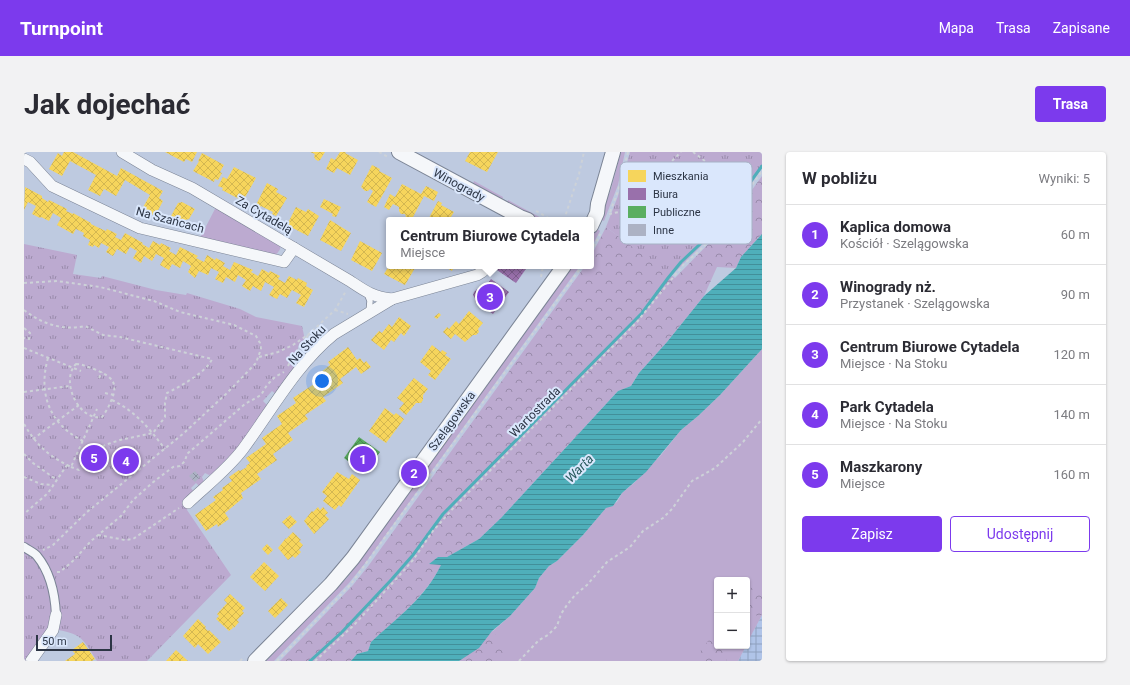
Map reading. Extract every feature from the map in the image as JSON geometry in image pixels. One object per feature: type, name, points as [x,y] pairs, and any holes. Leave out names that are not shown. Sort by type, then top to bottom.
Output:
[{"type":"street","name":"Za Cytadelą","points":[[122,152],[152,170],[192,188],[352,282],[367,293],[381,298],[392,299]]},
{"type":"street","name":"Winogrady","points":[[399,152],[518,217]]},
{"type":"street","points":[[596,230],[598,204],[613,152]]},
{"type":"street","name":"Na Szańcach","points":[[24,159],[30,162],[52,186],[140,228],[284,262],[294,248]]},
{"type":"street","points":[[587,217],[591,210],[598,204]]},
{"type":"street","name":"Na Stoku","points":[[188,503],[236,457],[294,377],[327,339],[342,328],[392,299],[477,275],[485,269]]},
{"type":"street","name":"Szelągowska","points":[[250,658],[331,584],[349,563],[562,269]]},
{"type":"street","points":[[24,547],[36,555],[52,585],[56,600],[54,630],[31,661]]},
{"type":"lane","points":[[367,293],[370,301],[369,313]]},
{"type":"path","points":[[565,217],[584,152]]},
{"type":"path","points":[[625,162],[628,152]]},
{"type":"path","points":[[671,162],[681,152]]},
{"type":"path","points":[[692,152],[705,162]]},
{"type":"path","name":"Wartostrada","points":[[752,186],[762,171]]},
{"type":"path","points":[[620,183],[609,214],[620,211]]},
{"type":"path","name":"Wartostrada","points":[[315,661],[354,625],[413,560],[433,531],[456,505],[637,322],[684,264],[706,244]]},
{"type":"path","points":[[539,280],[542,269]]},
{"type":"path","points":[[24,283],[57,281],[100,287],[154,301],[180,312],[234,325],[256,336],[260,343],[261,349],[256,363],[227,393],[184,433],[87,512],[53,544],[36,555]]},
{"type":"path","points":[[259,357],[278,352],[309,334],[335,310],[352,282]]},
{"type":"path","points":[[24,310],[33,317],[52,326],[85,326],[103,335],[120,337],[176,350],[196,357],[212,359],[210,364],[202,371],[167,393],[165,417],[152,433],[110,442],[98,450],[90,461],[79,470],[50,456],[34,439],[24,424]]},
{"type":"path","points":[[24,328],[30,333],[29,339],[24,338]]},
{"type":"path","points":[[47,574],[60,572],[98,535],[121,516],[133,500],[152,483],[173,467],[180,466],[185,461],[187,454],[244,404],[261,395],[267,385],[275,377],[285,371],[290,362],[289,357],[296,352],[309,334]]},
{"type":"path","points":[[24,348],[81,371]]},
{"type":"path","points":[[48,358],[44,373],[44,390],[50,409],[66,430],[83,440]]},
{"type":"path","points":[[76,364],[82,364],[102,372],[113,381],[115,391],[112,400],[102,417],[94,417],[85,412],[79,405],[73,394],[70,378],[72,367],[76,364]]},
{"type":"path","points":[[99,378],[102,372]]},
{"type":"path","points":[[24,392],[71,386]]},
{"type":"path","points":[[105,393],[114,395]]},
{"type":"path","points":[[112,400],[131,411],[165,448]]},
{"type":"path","points":[[34,439],[79,405]]},
{"type":"path","points":[[71,467],[97,409]]},
{"type":"path","points":[[519,661],[539,640],[548,635],[557,626],[561,614],[567,605],[608,562],[630,547],[643,531],[663,518],[672,509],[692,481],[715,468],[743,442],[762,419]]},
{"type":"path","points":[[24,454],[33,463],[57,480]]},
{"type":"path","points":[[24,514],[48,493],[67,465]]},
{"type":"path","points":[[24,476],[40,484],[53,485]]},
{"type":"path","points":[[98,535],[125,540],[133,539],[188,503]]},
{"type":"path","points":[[240,661],[250,658]]},
{"type":"shaded area","points":[[762,615],[762,661],[738,661],[744,649],[750,649],[750,637]]},
{"type":"green space","points":[[621,152],[625,152],[623,162],[620,162],[618,185],[604,221],[599,219],[611,189]]},
{"type":"green space","points":[[630,152],[762,152],[762,168],[752,183],[752,162],[627,162]]},
{"type":"green space","points":[[762,176],[762,234],[741,257],[736,268],[717,267],[704,296],[667,342],[639,373],[631,386],[618,391],[501,518],[479,539],[447,557],[438,557],[430,564],[442,564],[419,597],[371,642],[368,651],[357,654],[351,661],[280,661],[353,585],[583,269],[594,269],[594,250],[606,227],[620,237],[620,244],[629,244],[675,278],[708,244],[752,244],[752,190]]},
{"type":"green space","points":[[474,181],[503,197],[502,200],[473,184]]},
{"type":"green space","points":[[620,189],[620,238],[606,227]]},
{"type":"green space","points":[[508,200],[539,217],[530,217],[507,203]]},
{"type":"green space","points":[[216,207],[280,244],[278,252],[275,256],[200,238]]},
{"type":"green space","points":[[596,228],[600,231],[594,242],[594,232]]},
{"type":"green space","points":[[24,244],[77,255],[73,274],[101,278],[102,276],[156,290],[186,295],[187,293],[240,309],[256,317],[302,326],[305,340],[298,346],[298,368],[277,395],[272,391],[263,401],[268,406],[240,447],[212,474],[209,475],[205,473],[202,477],[204,482],[200,487],[196,483],[191,488],[194,492],[187,510],[231,575],[147,661],[97,661],[86,643],[78,636],[58,630],[26,661],[24,661]]},
{"type":"green space","points":[[629,244],[703,244],[671,276]]},
{"type":"green space","points":[[571,269],[578,269],[366,562],[349,583],[274,661],[266,661],[347,578]]},
{"type":"green space","points":[[762,349],[762,615],[750,637],[750,577],[714,577],[714,649],[744,649],[738,661],[459,661],[510,616],[535,588],[539,578],[549,566],[557,561],[583,535],[606,508],[617,502],[622,493],[634,483],[661,455],[681,430],[720,395]]},
{"type":"green space","points":[[762,582],[762,615],[750,616],[750,588]]},
{"type":"green space","points":[[492,631],[504,644],[503,661],[459,661],[479,648]]},
{"type":"green space","points":[[714,633],[714,649],[731,649],[726,661],[693,661]]},
{"type":"water","name":"Warta","points":[[762,234],[762,349],[720,395],[681,430],[646,472],[622,493],[613,506],[606,508],[583,535],[557,561],[549,566],[539,578],[535,588],[510,616],[492,631],[479,648],[459,661],[351,661],[357,654],[368,651],[371,642],[419,597],[435,577],[441,565],[429,564],[438,557],[447,557],[479,539],[501,518],[618,391],[631,386],[639,373],[667,342],[704,296],[736,268],[741,257]]},
{"type":"building: Mieszkania","points":[[64,152],[73,152],[117,176],[121,168],[163,191],[159,198],[163,201],[155,216],[142,209],[150,195],[125,180],[116,196],[104,189],[100,196],[88,190],[96,175],[70,161],[62,176],[49,169],[58,153],[62,156]]},
{"type":"building: Mieszkania","points":[[165,152],[197,152],[192,162],[186,159],[184,162]]},
{"type":"building: Mieszkania","points":[[310,152],[325,152],[318,161],[315,159],[315,154]]},
{"type":"building: Mieszkania","points":[[340,152],[346,152],[345,153],[358,160],[350,175],[337,168],[334,173],[326,169],[331,158],[335,160]]},
{"type":"building: Mieszkania","points":[[470,152],[498,152],[487,172],[465,161]]},
{"type":"building: Mieszkania","points":[[202,153],[224,165],[218,180],[215,179],[214,182],[193,171]]},
{"type":"building: Mieszkania","points":[[372,165],[380,169],[379,171],[392,178],[376,207],[367,202],[373,191],[370,189],[365,191],[361,187]]},
{"type":"building: Mieszkania","points":[[234,167],[256,178],[243,201],[222,190],[223,188],[218,186],[223,177],[227,179]]},
{"type":"building: Mieszkania","points":[[267,183],[278,189],[276,192],[287,198],[276,216],[272,214],[273,212],[256,205]]},
{"type":"building: Mieszkania","points":[[402,184],[421,194],[426,186],[438,192],[434,201],[424,196],[413,217],[406,217],[405,214],[401,214],[399,207],[393,204],[389,210],[384,207],[390,194],[395,197]]},
{"type":"building: Mieszkania","points":[[25,187],[42,196],[42,198],[48,202],[49,200],[67,209],[66,211],[73,213],[91,224],[117,234],[115,237],[121,240],[125,233],[149,248],[153,241],[160,245],[161,243],[171,248],[169,251],[176,255],[180,247],[198,256],[196,258],[204,262],[207,255],[215,260],[216,258],[225,263],[223,266],[230,270],[234,262],[253,270],[251,272],[258,276],[262,269],[269,273],[270,271],[280,276],[278,279],[285,283],[289,276],[297,280],[298,278],[307,283],[306,286],[313,290],[304,307],[296,303],[301,295],[292,290],[287,298],[280,294],[277,299],[269,295],[274,287],[265,282],[261,291],[253,286],[250,291],[242,286],[246,280],[238,275],[235,282],[226,277],[223,283],[215,279],[219,272],[211,268],[208,275],[199,271],[195,278],[188,272],[191,266],[183,261],[180,268],[172,264],[169,270],[160,265],[164,258],[156,254],[152,261],[144,256],[141,263],[133,258],[137,251],[130,247],[126,254],[117,249],[113,256],[106,252],[109,247],[101,243],[99,248],[94,245],[93,247],[88,245],[90,240],[83,236],[84,233],[76,229],[73,234],[57,225],[61,218],[53,213],[49,221],[41,217],[40,218],[32,214],[36,206],[28,202],[24,210]]},
{"type":"building: Mieszkania","points":[[324,199],[341,207],[336,217],[332,216],[333,214],[320,207]]},
{"type":"building: Mieszkania","points":[[438,201],[442,203],[441,205],[454,212],[451,217],[430,217]]},
{"type":"building: Mieszkania","points":[[182,202],[195,209],[189,219],[177,222],[170,218],[178,203]]},
{"type":"building: Mieszkania","points":[[296,207],[306,212],[308,209],[319,216],[308,236],[287,225]]},
{"type":"building: Mieszkania","points":[[330,220],[351,233],[341,251],[320,240]]},
{"type":"building: Mieszkania","points":[[360,241],[382,253],[372,271],[351,260]]},
{"type":"building: Mieszkania","points":[[387,269],[414,269],[405,285],[384,274]]},
{"type":"building: Mieszkania","points":[[469,311],[483,323],[478,329],[479,332],[476,335],[473,335],[465,342],[455,334],[451,339],[443,332],[447,327],[449,329],[456,321],[459,324]]},
{"type":"building: Mieszkania","points":[[439,313],[441,315],[437,319],[434,317]]},
{"type":"building: Mieszkania","points":[[399,317],[411,326],[404,336],[401,333],[394,342],[391,340],[384,350],[371,340],[379,331],[382,333],[389,324],[392,327]]},
{"type":"building: Mieszkania","points":[[432,345],[441,352],[442,350],[447,353],[445,355],[451,359],[435,380],[428,375],[431,371],[420,362]]},
{"type":"building: Mieszkania","points":[[348,347],[357,360],[360,358],[364,363],[366,361],[371,367],[361,374],[356,367],[340,379],[343,383],[323,397],[326,401],[305,415],[308,419],[288,433],[293,440],[273,454],[277,460],[257,474],[261,479],[241,493],[243,498],[225,513],[229,519],[218,527],[217,524],[206,531],[195,515],[216,500],[213,497],[232,481],[229,477],[239,470],[240,471],[247,467],[246,466],[250,463],[246,458],[266,444],[262,438],[282,424],[277,416],[296,403],[293,398],[314,384],[312,382],[322,375],[321,372],[330,365],[328,362]]},
{"type":"building: Mieszkania","points":[[414,378],[428,389],[423,395],[423,400],[421,403],[416,403],[406,415],[399,409],[404,403],[397,398]]},
{"type":"building: Mieszkania","points":[[385,408],[394,415],[396,413],[404,419],[386,443],[369,431]]},
{"type":"building: Mieszkania","points":[[337,472],[349,479],[352,474],[360,480],[341,507],[339,505],[335,510],[323,501],[327,496],[322,492]]},
{"type":"building: Mieszkania","points":[[318,507],[320,510],[323,507],[328,513],[325,515],[329,519],[314,534],[304,521],[312,511],[313,512]]},
{"type":"building: Mieszkania","points":[[290,515],[297,522],[289,529],[282,522]]},
{"type":"building: Mieszkania","points":[[293,532],[301,540],[299,541],[303,545],[299,550],[301,552],[295,558],[293,556],[288,560],[278,548]]},
{"type":"building: Mieszkania","points":[[267,544],[273,550],[268,555],[262,549]]},
{"type":"building: Mieszkania","points":[[264,562],[279,576],[265,591],[250,577]]},
{"type":"building: Mieszkania","points":[[230,594],[245,608],[242,611],[244,613],[237,620],[239,622],[234,628],[232,625],[233,628],[229,631],[216,619],[219,616],[217,614],[227,603],[224,600]]},
{"type":"building: Mieszkania","points":[[281,598],[288,605],[275,618],[268,611]]},
{"type":"building: Mieszkania","points":[[198,619],[208,631],[209,630],[221,642],[208,654],[198,644],[195,648],[183,636]]},
{"type":"building: Mieszkania","points":[[83,642],[95,659],[92,661],[65,661],[75,654],[72,650]]},
{"type":"building: Mieszkania","points":[[176,650],[188,661],[166,661]]},
{"type":"building: Biura","points":[[498,269],[526,269],[516,283],[497,270]]},
{"type":"building: Biura","points":[[491,279],[509,292],[493,314],[475,301],[476,300],[473,295],[477,289],[483,290]]},
{"type":"building: Publiczne","points":[[359,437],[380,452],[364,473],[344,458]]},
{"type":"building: Inne","points":[[195,471],[200,477],[195,482],[189,476]]},
{"type":"waterway","points":[[752,180],[762,166]]},
{"type":"waterway","points":[[310,661],[342,632],[392,579],[413,555],[443,514],[642,313],[681,262],[700,244]]},
{"type":"place","name":"Centrum Biurowe Cytadela","points":[[490,297]]},
{"type":"place","name":"Maszkarony","points":[[94,458]]},
{"type":"place","name":"Kaplica domowa","points":[[363,459]]},
{"type":"place","name":"Park Cytadela","points":[[126,461]]},
{"type":"place","name":"Winogrady nż.","points":[[414,473]]}]
